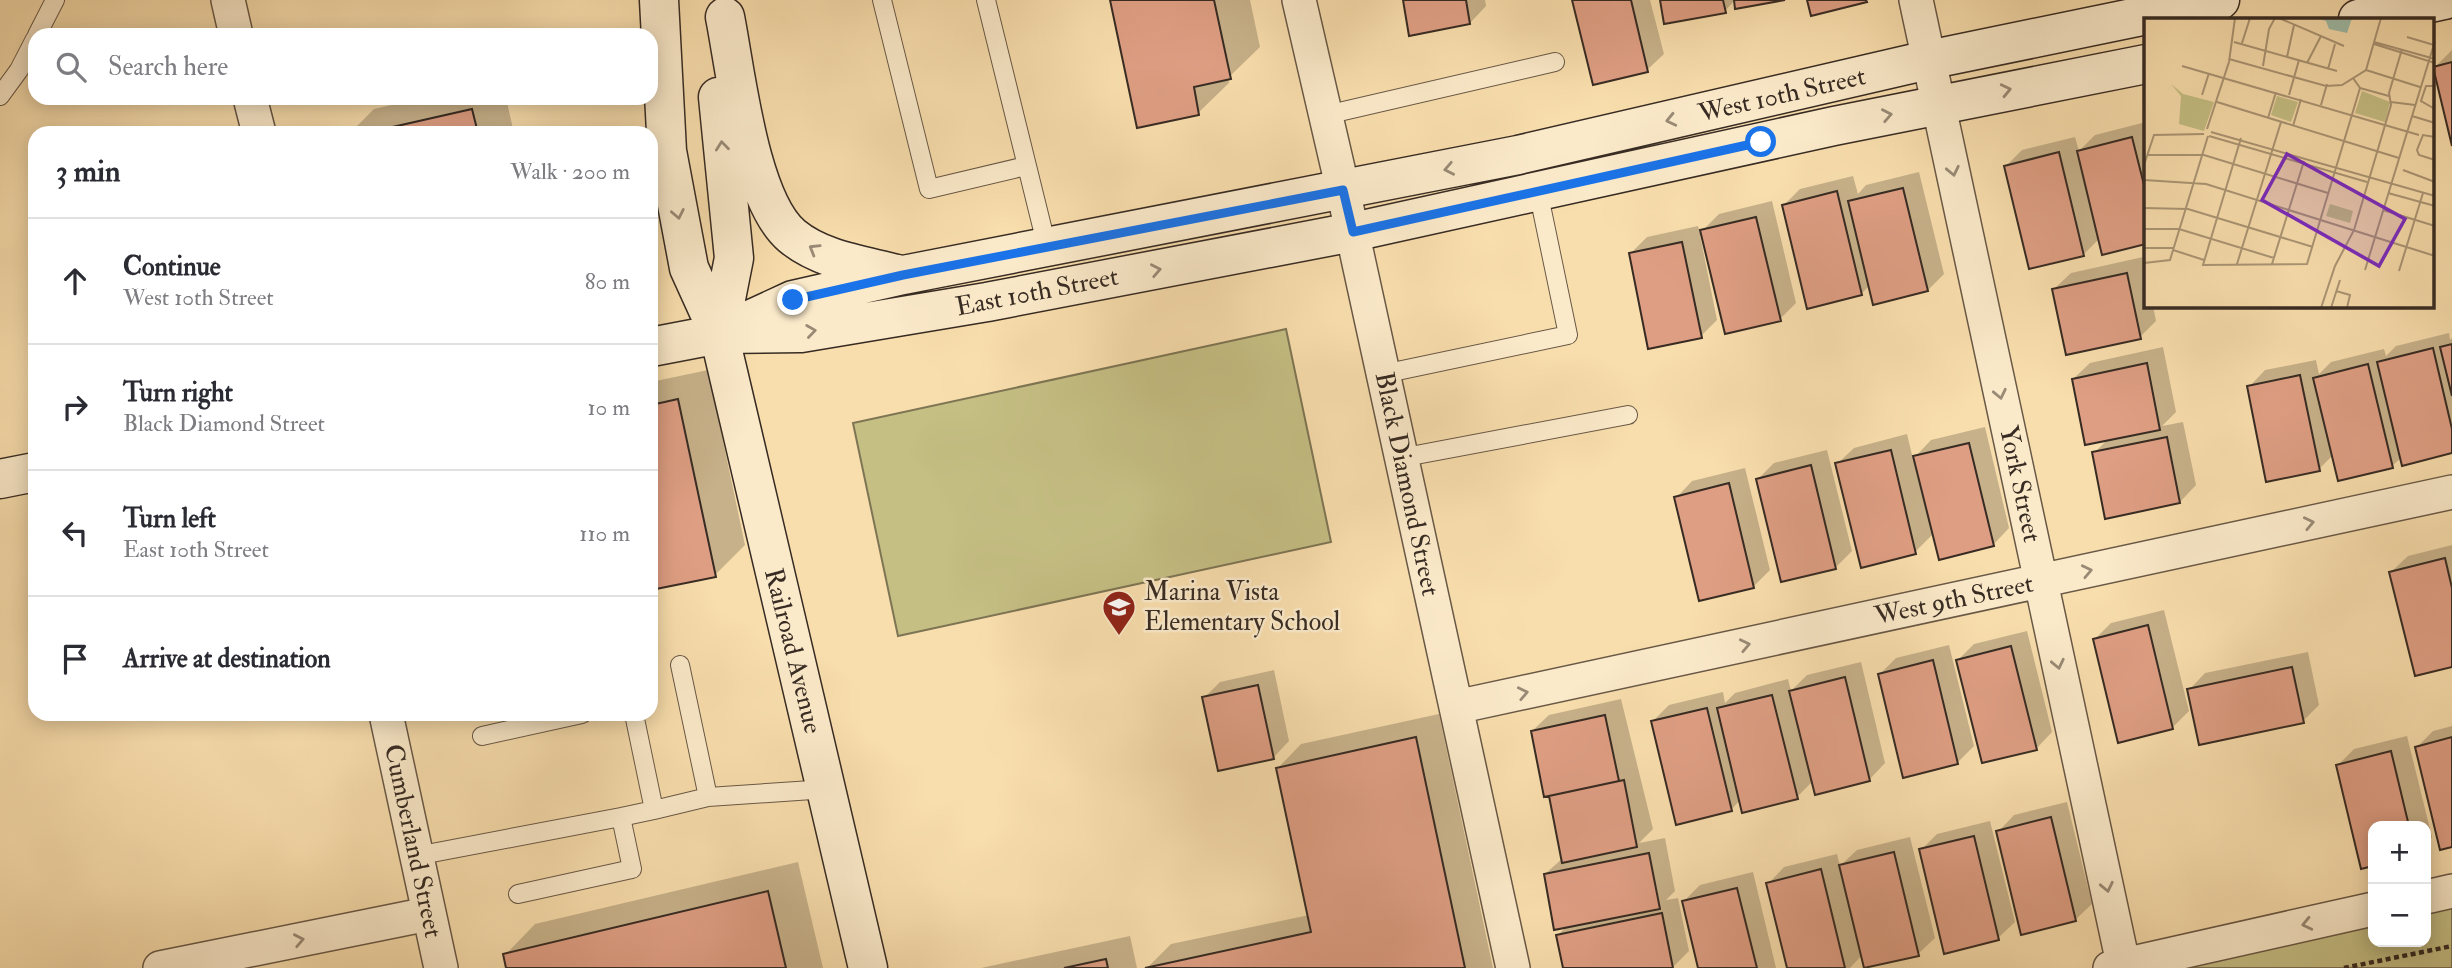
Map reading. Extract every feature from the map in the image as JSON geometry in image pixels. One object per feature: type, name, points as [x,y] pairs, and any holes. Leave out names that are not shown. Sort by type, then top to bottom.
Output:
[{"type":"main road","name":"Railroad Avenue","points":[[659,0],[667,151],[689,268],[719,334],[868,968]]},
{"type":"main road","name":"West 10th Street","points":[[1343,190],[1518,155],[1928,60],[2220,0]]},
{"type":"main road","points":[[2363,18],[2444,0]]},
{"type":"main road","name":"Railroad Avenue","points":[[719,334],[734,258],[718,102],[725,9]]},
{"type":"main road","points":[[725,9],[749,144],[767,199],[791,235],[826,256],[903,275]]},
{"type":"main road","name":"West 10th Street","points":[[1353,232],[1939,105],[2144,64]]},
{"type":"main road","name":"East 10th Street","points":[[719,334],[793,300],[903,275],[1343,190]]},
{"type":"main road","name":"East 10th Street","points":[[658,346],[719,334],[801,333],[834,328],[1353,232]]},
{"type":"main road","points":[[0,479],[28,473]]},
{"type":"street","points":[[228,0],[234,28]]},
{"type":"street","name":"Black Diamond Street","points":[[1299,0],[1353,232],[1513,968]]},
{"type":"street","name":"York Street","points":[[1916,0],[2119,967]]},
{"type":"street","points":[[252,105],[257,126]]},
{"type":"street","name":"West 9th Street","points":[[1456,707],[2452,492]]},
{"type":"street","name":"Cumberland Street","points":[[387,721],[441,968]]},
{"type":"street","points":[[2431,896],[2452,891]]},
{"type":"street","points":[[2119,967],[2368,910]]},
{"type":"street","points":[[160,968],[428,914]]},
{"type":"lane","points":[[41,28],[55,0]]},
{"type":"lane","points":[[882,0],[929,189],[1027,166]]},
{"type":"lane","points":[[986,0],[1047,247]]},
{"type":"lane","points":[[0,96],[28,53]]},
{"type":"lane","points":[[1326,115],[1555,62]]},
{"type":"lane","points":[[1383,373],[1568,335],[1538,191]]},
{"type":"lane","points":[[1401,458],[1628,415]]},
{"type":"lane","points":[[680,665],[708,797]]},
{"type":"lane","points":[[482,736],[550,721]]},
{"type":"lane","points":[[635,721],[654,810]]},
{"type":"lane","points":[[416,856],[621,817],[708,797],[827,789]]},
{"type":"lane","points":[[519,894],[632,869],[621,817]]},
{"type":"path","points":[[2344,968],[2452,946]]},
{"type":"shaded area","points":[[1286,329],[1331,542],[898,636],[853,423]]},
{"type":"shaded area","points":[[2452,895],[2452,968],[2134,968],[2368,914],[2368,947],[2431,947],[2431,900]]},
{"type":"building","points":[[1110,0],[1214,0],[1231,79],[1194,87],[1199,115],[1137,128]]},
{"type":"building","points":[[1403,0],[1466,0],[1470,24],[1409,36]]},
{"type":"building","points":[[1572,0],[1631,0],[1648,72],[1593,85]]},
{"type":"building","points":[[1660,0],[1723,0],[1726,13],[1664,24]]},
{"type":"building","points":[[1734,0],[1785,0],[1735,9]]},
{"type":"building","points":[[1807,0],[1866,0],[1867,2],[1811,16]]},
{"type":"building","points":[[2452,62],[2452,146],[2434,71],[2434,67]]},
{"type":"building","points":[[472,109],[476,126],[397,126]]},
{"type":"building","points":[[2132,137],[2144,185],[2144,244],[2102,255],[2077,151]]},
{"type":"building","points":[[2059,152],[2084,256],[2029,269],[2004,166]]},
{"type":"building","points":[[1903,188],[1928,291],[1873,305],[1848,201]]},
{"type":"building","points":[[1837,191],[1862,295],[1807,309],[1782,205]]},
{"type":"building","points":[[1756,217],[1781,321],[1725,334],[1700,230]]},
{"type":"building","points":[[1682,242],[1702,338],[1648,349],[1629,253]]},
{"type":"building","points":[[2127,273],[2141,339],[2066,355],[2052,289]]},
{"type":"building","points":[[2452,344],[2452,396],[2440,347]]},
{"type":"building","points":[[2433,348],[2452,429],[2452,453],[2402,466],[2377,362]]},
{"type":"building","points":[[2147,363],[2160,430],[2085,445],[2072,379]]},
{"type":"building","points":[[2368,364],[2393,468],[2338,481],[2313,378]]},
{"type":"building","points":[[2300,375],[2320,471],[2266,482],[2247,386]]},
{"type":"building","points":[[678,399],[716,577],[658,589],[658,403]]},
{"type":"building","points":[[2167,437],[2180,503],[2105,519],[2092,452]]},
{"type":"building","points":[[1969,443],[1994,546],[1939,560],[1913,456]]},
{"type":"building","points":[[1891,450],[1916,554],[1861,568],[1835,463]]},
{"type":"building","points":[[1811,465],[1836,569],[1781,582],[1756,479]]},
{"type":"building","points":[[1729,483],[1754,588],[1699,601],[1674,497]]},
{"type":"building","points":[[2445,558],[2452,588],[2452,667],[2415,676],[2389,572]]},
{"type":"building","points":[[2148,625],[2173,729],[2118,743],[2093,639]]},
{"type":"building","points":[[2011,646],[2037,750],[1982,763],[1956,660]]},
{"type":"building","points":[[1933,660],[1958,764],[1903,778],[1878,674]]},
{"type":"building","points":[[2292,667],[2304,723],[2199,745],[2187,689]]},
{"type":"building","points":[[1845,677],[1870,781],[1815,795],[1789,691]]},
{"type":"building","points":[[1258,685],[1274,759],[1218,771],[1202,697]]},
{"type":"building","points":[[1772,695],[1798,799],[1742,813],[1717,708]]},
{"type":"building","points":[[1707,708],[1732,811],[1676,825],[1651,721]]},
{"type":"building","points":[[1605,715],[1619,781],[1544,797],[1531,731]]},
{"type":"building","points":[[1416,737],[1465,968],[1145,968],[1311,932],[1276,768]]},
{"type":"building","points":[[2452,737],[2452,847],[2440,850],[2415,747]]},
{"type":"building","points":[[2391,751],[2408,821],[2368,821],[2368,867],[2361,869],[2336,765]]},
{"type":"building","points":[[1624,780],[1637,847],[1562,863],[1549,796]]},
{"type":"building","points":[[2051,817],[2076,921],[2021,935],[1996,831]]},
{"type":"building","points":[[1974,836],[1999,940],[1944,954],[1919,849]]},
{"type":"building","points":[[1894,852],[1919,956],[1864,968],[1839,865]]},
{"type":"building","points":[[1649,853],[1660,909],[1554,930],[1544,874]]},
{"type":"building","points":[[1821,869],[1845,968],[1787,968],[1766,883]]},
{"type":"building","points":[[1737,888],[1757,968],[1698,968],[1682,901]]},
{"type":"building","points":[[768,891],[786,968],[506,968],[503,954]]},
{"type":"building","points":[[1662,913],[1673,968],[1563,968],[1556,935]]},
{"type":"building","points":[[1106,959],[1108,968],[1064,968]]},
{"type":"place","name":"Marina Vista Elementary School","points":[[1119,637]]},
{"type":"route","points":[[793,300],[903,275],[1343,190],[1353,232],[1761,142]]}]
